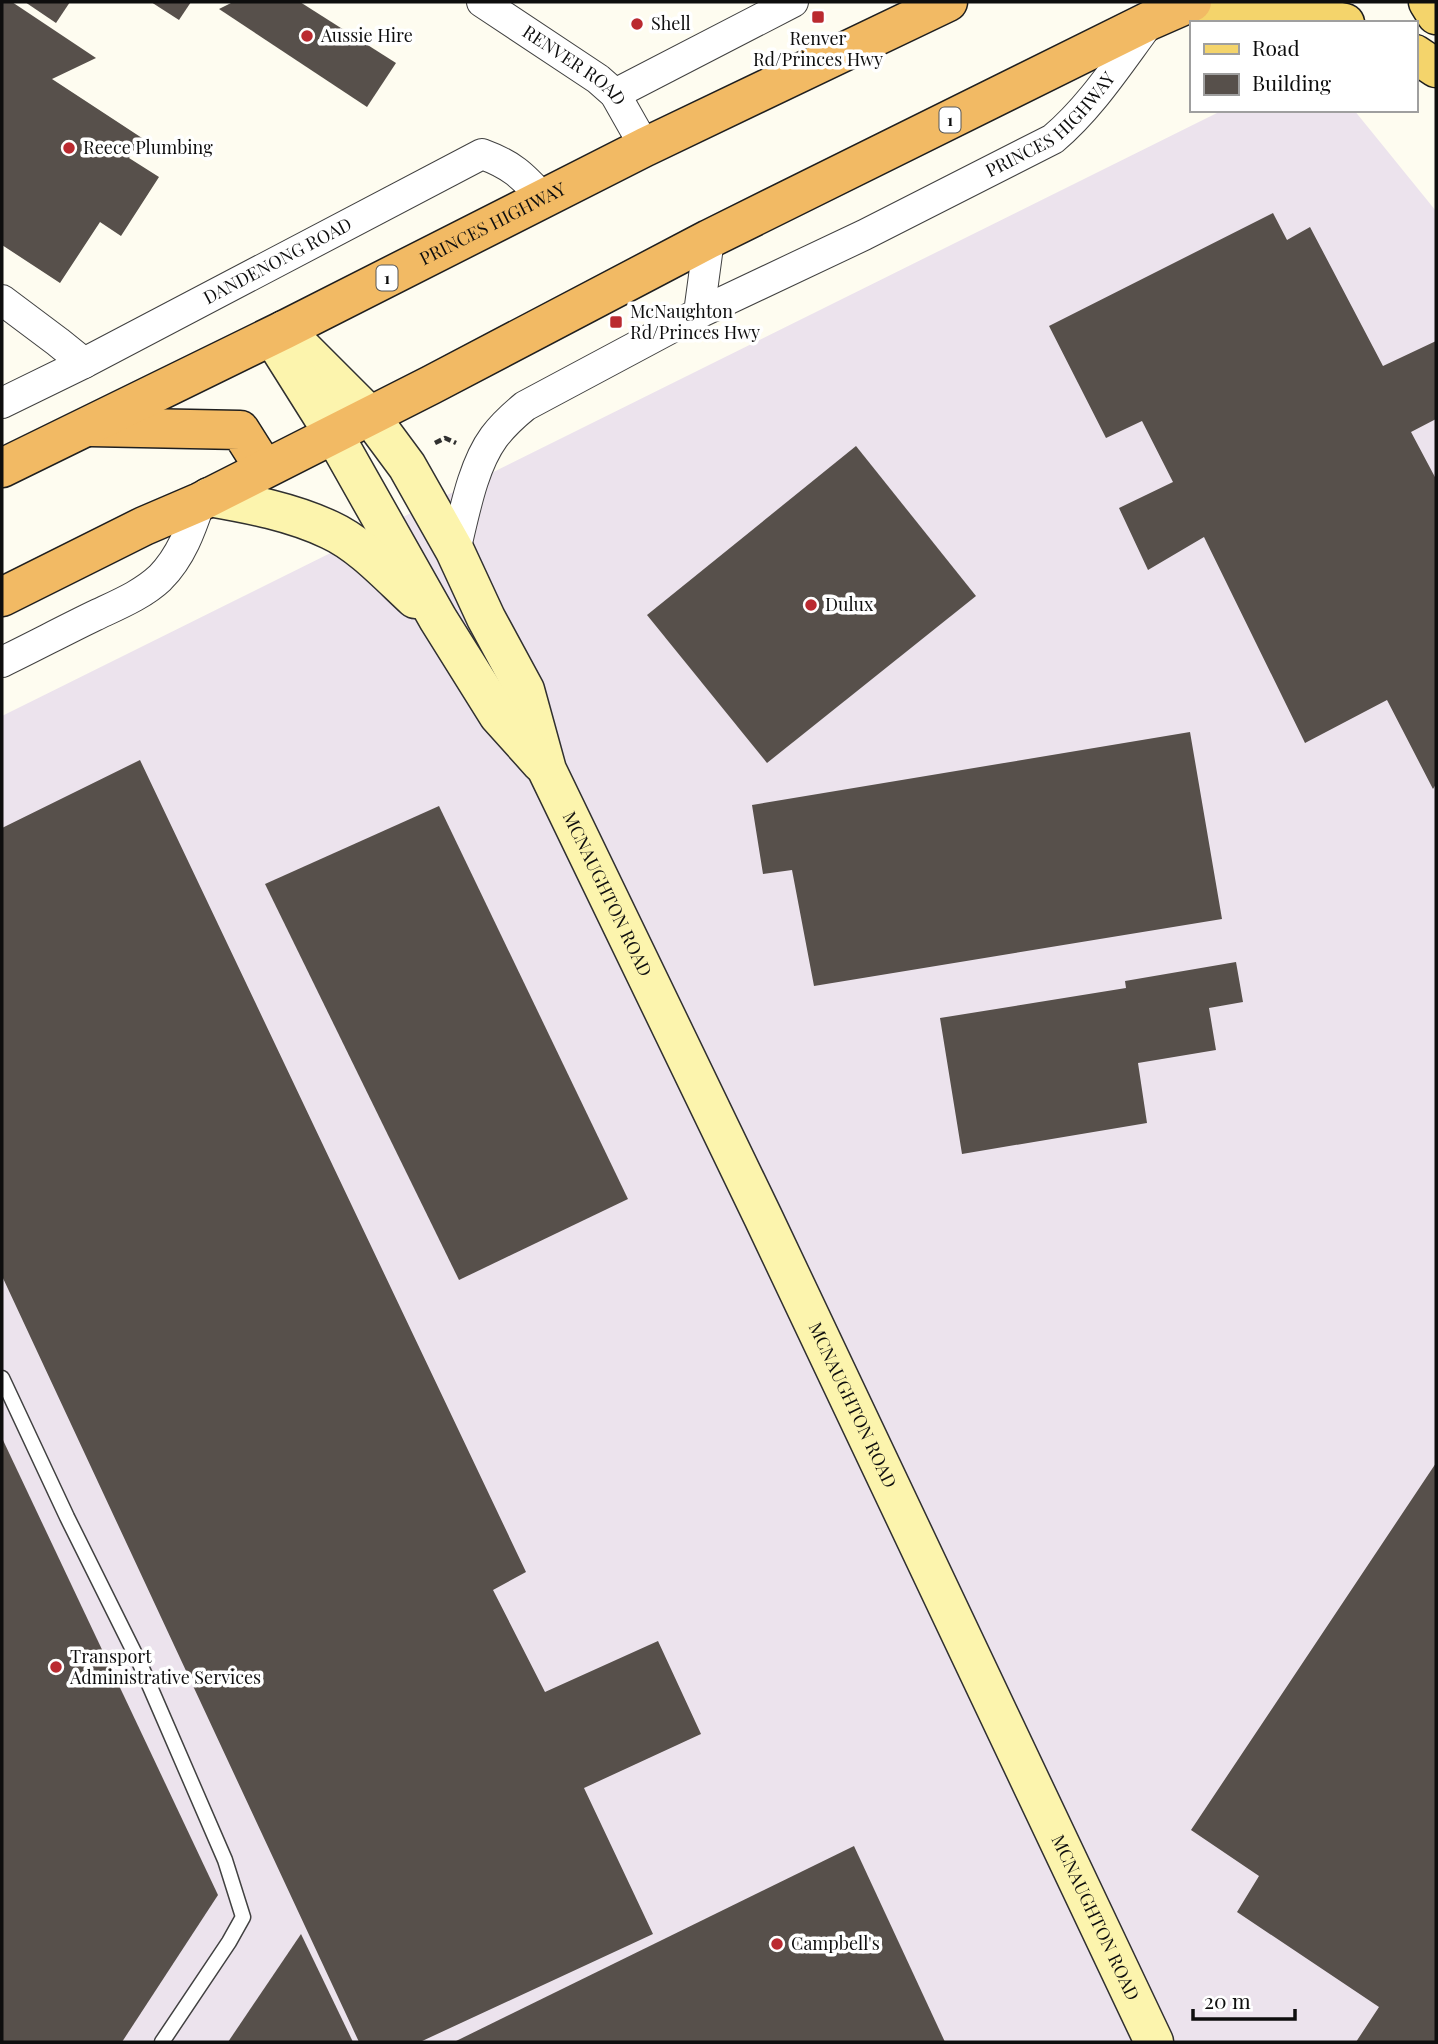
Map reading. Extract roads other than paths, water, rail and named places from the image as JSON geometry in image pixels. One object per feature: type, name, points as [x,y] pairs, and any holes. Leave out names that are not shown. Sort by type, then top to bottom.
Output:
[{"type":"highway","name":"PRINCES HIGHWAY","points":[[2,468],[278,333],[645,148],[948,2]]},
{"type":"highway","name":"PRINCES HIGHWAY","points":[[2,597],[370,416],[709,239],[1192,2]]},
{"type":"highway","points":[[85,427],[240,430],[264,468]]},
{"type":"main road","points":[[1192,2],[1336,21]]},
{"type":"main road","points":[[1428,2],[1436,15]]},
{"type":"main road","points":[[1417,55],[1436,68]]},
{"type":"main road","name":"MCNAUGHTON ROAD","points":[[278,333],[370,416],[407,466],[455,551],[486,618],[525,691],[547,770],[769,1230],[1154,2042]]},
{"type":"main road","name":"MCNAUGHTON ROAD","points":[[278,333],[438,619],[498,715],[547,770]]},
{"type":"main road","points":[[204,499],[258,505],[332,531],[357,548],[438,619]]},
{"type":"street","name":"RENVER ROAD","points":[[482,2],[598,79],[615,94],[645,148]]},
{"type":"street","points":[[615,94],[793,2]]},
{"type":"street","name":"PRINCES HIGHWAY","points":[[455,551],[475,475],[493,438],[525,406],[699,313],[864,235],[1053,139],[1068,127],[1084,108],[1151,20]]},
{"type":"street","name":"DANDENONG ROAD","points":[[2,403],[84,363],[482,154],[503,162],[521,174],[544,199]]},
{"type":"street","points":[[699,313],[709,239]]},
{"type":"street","points":[[2,300],[84,363]]},
{"type":"street","points":[[2,662],[121,603],[161,577],[178,554],[204,499]]},
{"type":"lane","points":[[2,1378],[141,1666],[225,1860],[243,1917],[162,2042]]},
{"type":"place","name":"Renver Rd/Princes Hwy","points":[[818,17]]},
{"type":"place","name":"Shell","points":[[637,24]]},
{"type":"place","name":"Aussie Hire","points":[[307,36]]},
{"type":"place","name":"Reece Plumbing","points":[[69,148]]},
{"type":"place","name":"McNaughton Rd/Princes Hwy","points":[[616,322]]},
{"type":"place","name":"Dulux","points":[[811,605]]},
{"type":"place","name":"Transport Administrative Services","points":[[56,1667]]},
{"type":"place","name":"Campbell's","points":[[777,1944]]}]
